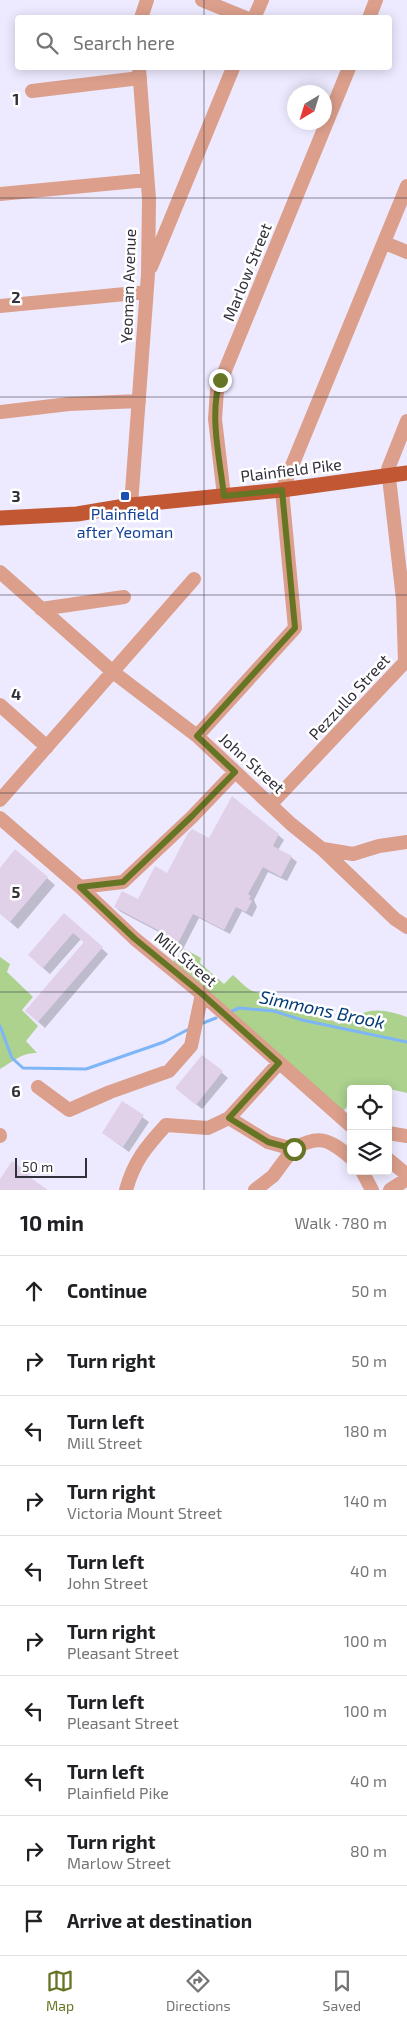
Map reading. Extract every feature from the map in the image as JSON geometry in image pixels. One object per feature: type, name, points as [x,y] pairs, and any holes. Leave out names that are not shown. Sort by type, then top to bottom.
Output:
[{"type":"main road","name":"Plainfield Pike","points":[[0,518],[78,514],[131,505],[282,490],[407,473]]},
{"type":"street","points":[[142,15],[147,0]]},
{"type":"street","points":[[202,0],[239,15]]},
{"type":"street","points":[[255,15],[262,0]]},
{"type":"street","points":[[370,15],[376,0]]},
{"type":"street","points":[[148,274],[232,70]]},
{"type":"street","name":"Marlow Street","points":[[224,496],[215,419],[217,390],[347,70]]},
{"type":"street","points":[[32,91],[140,73]]},
{"type":"street","name":"Yeoman Avenue","points":[[131,505],[148,274],[149,199],[140,73]]},
{"type":"street","points":[[0,194],[147,180]]},
{"type":"street","points":[[197,736],[295,628],[282,490],[407,186]]},
{"type":"street","points":[[385,242],[407,252]]},
{"type":"street","points":[[0,306],[146,292]]},
{"type":"street","points":[[0,412],[69,404],[139,401]]},
{"type":"street","name":"Pezzullo Street","points":[[271,804],[405,662],[403,599],[388,469],[407,421]]},
{"type":"street","name":"John Street","points":[[0,572],[113,672],[197,736],[407,928]]},
{"type":"street","points":[[0,800],[194,579]]},
{"type":"street","points":[[41,609],[124,597]]},
{"type":"street","points":[[0,705],[47,746]]},
{"type":"street","points":[[80,887],[123,882],[235,772]]},
{"type":"street","name":"Mill Street","points":[[0,818],[80,887],[135,939],[202,994],[347,1122]]},
{"type":"street","points":[[322,849],[353,854],[379,846],[407,842]]},
{"type":"street","points":[[38,1087],[69,1110],[110,1092],[169,1071],[191,1046],[202,994]]},
{"type":"street","points":[[126,1190],[130,1176],[142,1151],[166,1125],[208,1128],[229,1118],[279,1063]]},
{"type":"street","points":[[229,1118],[268,1142],[294,1149]]},
{"type":"street","points":[[392,1134],[407,1136]]},
{"type":"street","points":[[254,1190],[273,1176],[294,1149],[305,1142],[322,1138],[338,1146],[347,1154]]},
{"type":"street","points":[[390,1190],[407,1177],[392,1163]]},
{"type":"street","points":[[364,1175],[372,1190]]},
{"type":"green space","points":[[185,949],[201,958],[200,963],[224,984],[233,975],[252,991],[314,1008],[316,1012],[339,1024],[372,1011],[390,1012],[407,1017],[407,1093],[392,1090],[392,1085],[347,1085],[347,1107],[339,1116],[171,964]]},
{"type":"green space","points":[[0,957],[10,964],[7,972],[33,997],[22,1010],[38,1026],[26,1041],[37,1053],[22,1056],[0,1069]]},
{"type":"building","points":[[232,796],[279,834],[273,846],[292,856],[281,877],[263,867],[248,894],[251,896],[249,899],[252,901],[246,912],[236,907],[224,930],[193,914],[175,949],[165,943],[169,936],[114,907],[122,891],[138,899],[155,866],[167,873],[188,833],[192,829],[209,838]]},
{"type":"building","points":[[15,849],[48,877],[10,922],[0,914],[0,868]]},
{"type":"building","points":[[64,913],[103,947],[38,1022],[25,1011],[84,942],[73,933],[43,968],[28,955]]},
{"type":"building","points":[[202,1055],[223,1071],[196,1105],[175,1088]]},
{"type":"building","points":[[122,1101],[144,1115],[123,1147],[102,1133]]},
{"type":"building","points":[[12,1161],[30,1174],[28,1176],[48,1190],[0,1190],[0,1179]]},
{"type":"waterway","name":"Simmons Brook","points":[[232,1011],[239,1008],[274,1011],[302,1020],[407,1042]]},
{"type":"waterway","name":"Simmons Brook","points":[[203,1023],[216,1018]]},
{"type":"waterway","name":"Simmons Brook","points":[[0,1026],[12,1058],[23,1068],[86,1069],[164,1042],[189,1029]]},
{"type":"place","name":"Plainfield after Yeoman","points":[[125,496]]},
{"type":"route","points":[[220,380],[215,403],[215,419],[224,496],[282,490],[295,628],[197,736],[235,772],[123,882],[80,887],[135,939],[202,994],[279,1063],[229,1118],[268,1142],[294,1149]]}]
